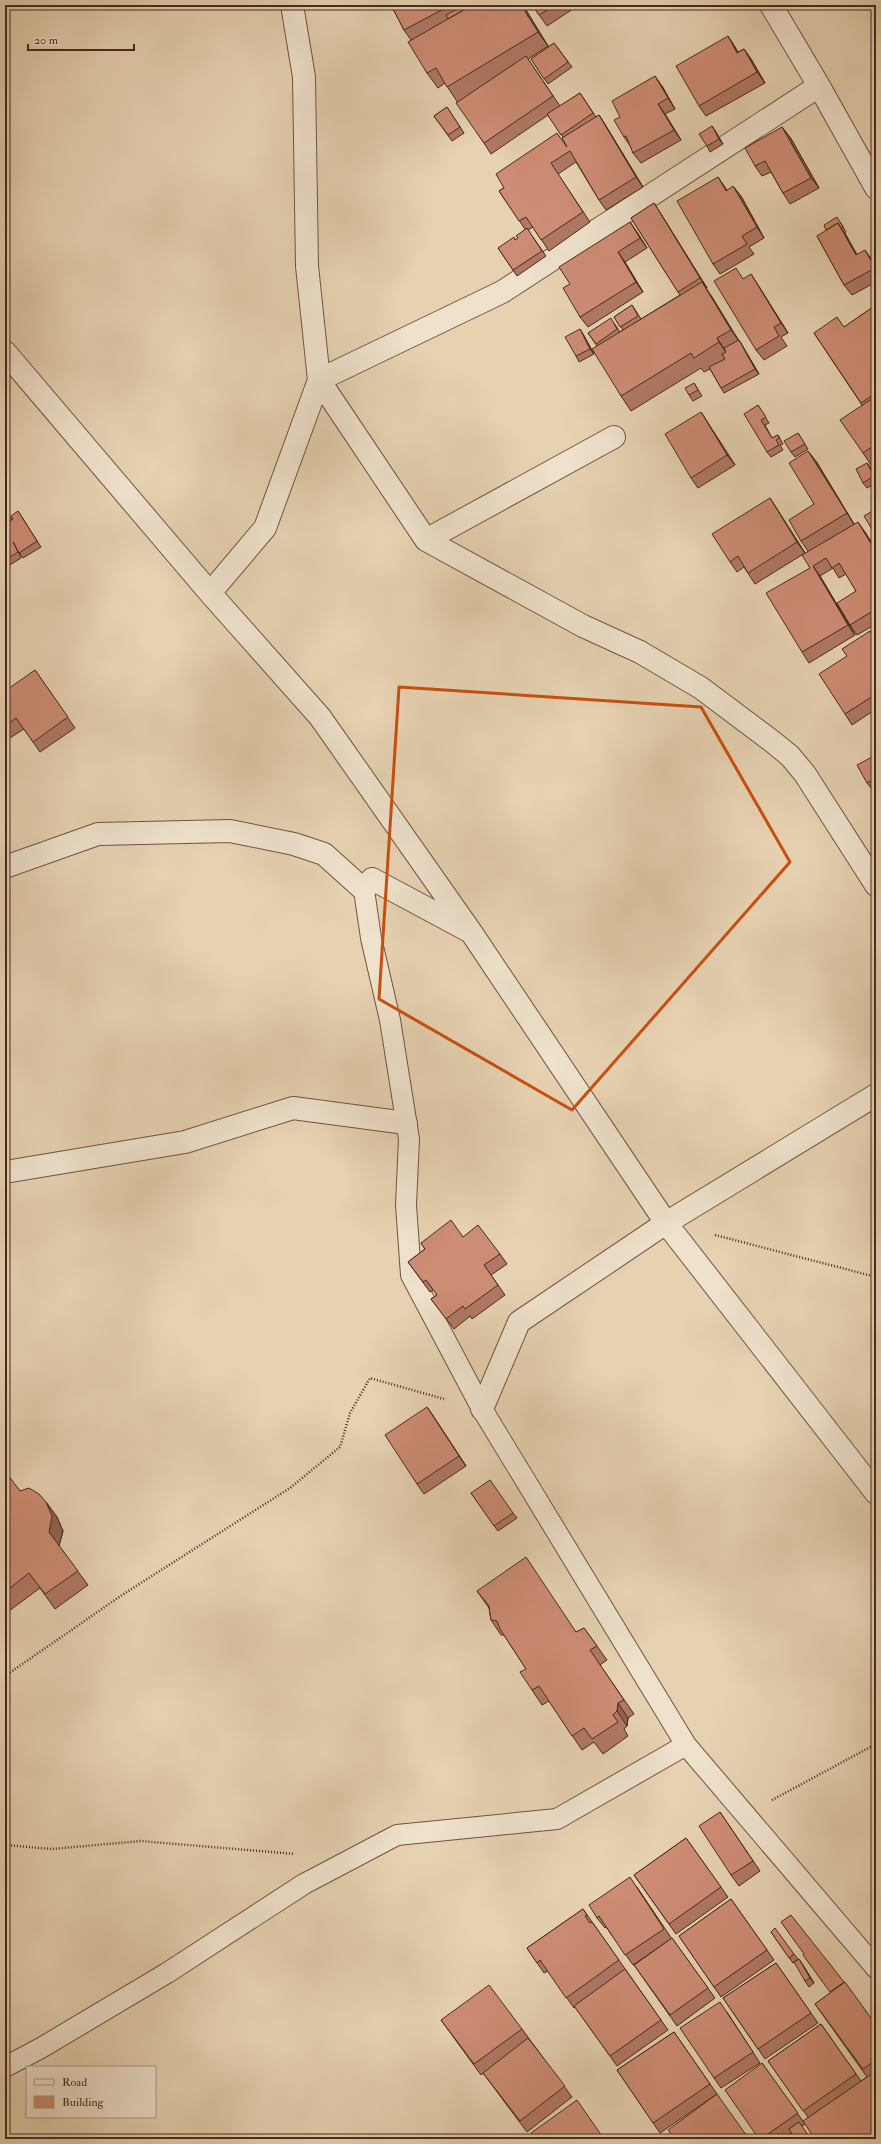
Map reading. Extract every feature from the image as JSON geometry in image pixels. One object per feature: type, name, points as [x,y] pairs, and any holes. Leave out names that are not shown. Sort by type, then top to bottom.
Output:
[{"type":"street","points":[[210,593],[265,528],[319,380],[308,266],[304,77],[292,5]]},
{"type":"street","points":[[771,5],[819,86],[876,188]]},
{"type":"street","points":[[319,380],[502,292],[819,86]]},
{"type":"street","points":[[5,352],[210,593],[320,717],[471,932],[666,1222],[876,1493]]},
{"type":"street","points":[[319,380],[426,540],[583,626],[640,652],[700,688],[773,742],[790,756],[805,774],[876,886]]},
{"type":"street","points":[[426,540],[614,437]]},
{"type":"street","points":[[5,867],[98,834],[230,831],[294,844],[324,854],[364,890],[372,879],[471,932]]},
{"type":"street","points":[[482,1409],[519,1322],[666,1222],[876,1095]]},
{"type":"street","points":[[5,1172],[185,1142],[293,1108],[406,1123]]},
{"type":"lane","points":[[364,890],[371,938],[390,1020],[409,1139],[406,1205],[411,1275],[482,1409],[686,1745],[876,1968]]},
{"type":"lane","points":[[5,2067],[41,2048],[167,1973],[304,1884],[397,1835],[557,1819],[686,1745]]},
{"type":"path","points":[[711,1234],[876,1277]]},
{"type":"path","points":[[5,1676],[122,1595],[290,1488],[340,1447],[350,1414],[370,1378],[482,1409]]},
{"type":"path","points":[[745,1814],[876,1744]]},
{"type":"path","points":[[5,1845],[52,1849],[141,1841],[300,1855]]},
{"type":"highlighted area","points":[[399,687],[701,707],[790,862],[572,1110],[379,999]]},
{"type":"building","points":[[391,5],[451,5],[404,30]]},
{"type":"building","points":[[465,5],[468,5],[469,7],[448,19],[446,15]]},
{"type":"building","points":[[472,5],[521,5],[538,32],[447,87],[436,68],[427,73],[408,42]]},
{"type":"building","points":[[532,5],[556,5],[539,15]]},
{"type":"building","points":[[728,36],[737,53],[744,49],[757,72],[699,106],[676,66]]},
{"type":"building","points":[[554,43],[568,62],[544,79],[531,59]]},
{"type":"building","points":[[526,56],[553,96],[484,143],[456,103]]},
{"type":"building","points":[[655,76],[668,98],[658,104],[674,130],[633,153],[626,136],[624,137],[614,120],[620,117],[612,101]]},
{"type":"building","points":[[580,93],[593,113],[561,135],[547,114]]},
{"type":"building","points":[[447,107],[460,127],[448,135],[434,116]]},
{"type":"building","points":[[599,115],[636,177],[599,200],[570,151],[551,163],[583,212],[541,240],[526,217],[519,221],[499,191],[504,188],[496,174],[557,133],[567,147],[562,138]]},
{"type":"building","points":[[712,126],[719,139],[707,146],[699,134]]},
{"type":"building","points":[[782,127],[811,178],[783,193],[765,161],[755,166],[745,148]]},
{"type":"building","points":[[718,177],[726,191],[733,186],[757,227],[742,236],[747,244],[713,264],[677,201]]},
{"type":"building","points":[[654,203],[700,278],[678,292],[631,218]]},
{"type":"building","points":[[837,217],[843,227],[841,228],[838,223],[826,230],[824,225]]},
{"type":"building","points":[[630,222],[640,238],[618,252],[636,282],[580,317],[563,288],[570,284],[559,267]]},
{"type":"building","points":[[838,223],[856,255],[865,250],[875,268],[844,285],[817,236]]},
{"type":"building","points":[[527,228],[542,251],[513,270],[498,248],[514,237],[515,240],[518,238],[516,236]]},
{"type":"building","points":[[736,268],[743,279],[751,274],[781,323],[774,327],[779,336],[756,350],[714,281]]},
{"type":"building","points":[[702,282],[731,330],[717,338],[719,342],[694,358],[691,353],[621,396],[592,349]]},
{"type":"building","points":[[632,305],[638,316],[620,327],[614,317]]},
{"type":"building","points":[[876,305],[876,393],[861,403],[814,333],[837,317],[844,327]]},
{"type":"building","points":[[611,318],[617,329],[596,344],[588,333]]},
{"type":"building","points":[[580,329],[590,349],[576,356],[565,337]]},
{"type":"building","points":[[739,340],[755,369],[721,388],[709,367],[725,359],[722,354],[726,352],[724,348]]},
{"type":"building","points":[[694,383],[698,390],[689,395],[685,388]]},
{"type":"building","points":[[876,396],[876,444],[863,453],[840,420]]},
{"type":"building","points":[[758,405],[766,417],[761,420],[772,438],[778,435],[779,438],[776,440],[779,445],[767,452],[744,414]]},
{"type":"building","points":[[701,412],[727,455],[691,478],[665,434]]},
{"type":"building","points":[[798,433],[805,444],[791,452],[784,441]]},
{"type":"building","points":[[808,451],[847,513],[801,541],[789,520],[814,504],[789,463]]},
{"type":"building","points":[[867,463],[874,476],[863,483],[856,469]]},
{"type":"building","points":[[770,498],[797,542],[748,573],[738,556],[730,562],[712,534]]},
{"type":"building","points":[[876,509],[876,536],[864,516]]},
{"type":"building","points":[[18,511],[37,541],[19,553],[13,542],[18,552],[5,560],[5,524],[13,519],[11,516]]},
{"type":"building","points":[[858,522],[876,552],[876,609],[850,625],[837,603],[856,591],[839,563],[832,568],[826,558],[813,566],[848,625],[802,652],[766,593],[810,568],[802,555]]},
{"type":"building","points":[[870,631],[874,638],[876,637],[876,694],[845,714],[819,674],[847,656],[842,649]]},
{"type":"building","points":[[35,670],[68,717],[33,742],[16,718],[5,726],[5,691]]},
{"type":"building","points":[[876,755],[876,778],[867,783],[857,765]]},
{"type":"building","points":[[451,1220],[463,1237],[478,1225],[500,1254],[484,1265],[498,1285],[465,1309],[463,1306],[446,1319],[431,1299],[437,1295],[426,1280],[423,1282],[408,1262],[425,1249],[421,1243]]},
{"type":"building","points":[[427,1407],[459,1456],[417,1484],[385,1435]]},
{"type":"building","points":[[5,1471],[20,1491],[29,1488],[39,1494],[46,1502],[52,1516],[49,1532],[78,1571],[45,1594],[29,1573],[5,1592],[5,1552],[10,1548],[5,1541]]},
{"type":"building","points":[[490,1480],[513,1513],[494,1526],[471,1493]]},
{"type":"building","points":[[526,1557],[576,1632],[584,1628],[597,1646],[590,1650],[624,1700],[618,1703],[617,1711],[613,1715],[618,1722],[592,1739],[584,1728],[572,1736],[539,1686],[532,1690],[520,1672],[526,1669],[500,1629],[497,1621],[491,1620],[489,1606],[477,1591]]},
{"type":"building","points":[[720,1812],[753,1861],[731,1875],[699,1826]]},
{"type":"building","points":[[686,1838],[721,1887],[669,1924],[634,1875]]},
{"type":"building","points":[[630,1877],[664,1929],[625,1955],[599,1916],[597,1918],[589,1905]]},
{"type":"building","points":[[731,1899],[767,1950],[714,1987],[679,1936]]},
{"type":"building","points":[[583,1909],[587,1915],[585,1916],[590,1923],[592,1922],[619,1960],[566,1998],[540,1960],[537,1963],[527,1948]]},
{"type":"building","points":[[791,1915],[844,1982],[830,1992],[781,1922]]},
{"type":"building","points":[[775,1928],[794,1954],[789,1958],[771,1932]]},
{"type":"building","points":[[672,1938],[708,1988],[670,2015],[634,1965]]},
{"type":"building","points":[[799,1959],[810,1978],[805,1981],[794,1962]]},
{"type":"building","points":[[776,1963],[811,2013],[758,2049],[723,1998]]},
{"type":"building","points":[[625,1969],[661,2020],[610,2056],[574,2006]]},
{"type":"building","points":[[845,1982],[876,2025],[876,2060],[863,2069],[815,2004]]},
{"type":"building","points":[[489,1985],[522,2029],[474,2064],[441,2020]]},
{"type":"building","points":[[720,2002],[753,2052],[714,2078],[680,2028]]},
{"type":"building","points":[[821,2024],[856,2074],[803,2111],[768,2061]]},
{"type":"building","points":[[674,2032],[710,2084],[653,2123],[617,2070]]},
{"type":"building","points":[[528,2038],[565,2086],[520,2121],[483,2073]]},
{"type":"building","points":[[762,2063],[798,2113],[759,2139],[725,2090]]},
{"type":"building","points":[[876,2071],[876,2135],[869,2139],[815,2139],[803,2121]]},
{"type":"building","points":[[717,2094],[749,2139],[675,2139],[668,2130]]},
{"type":"building","points":[[577,2100],[604,2139],[535,2139],[531,2133]]},
{"type":"building","points":[[799,2122],[811,2139],[795,2139],[789,2129]]},
{"type":"building","points":[[786,2134],[789,2139],[778,2139]]}]
